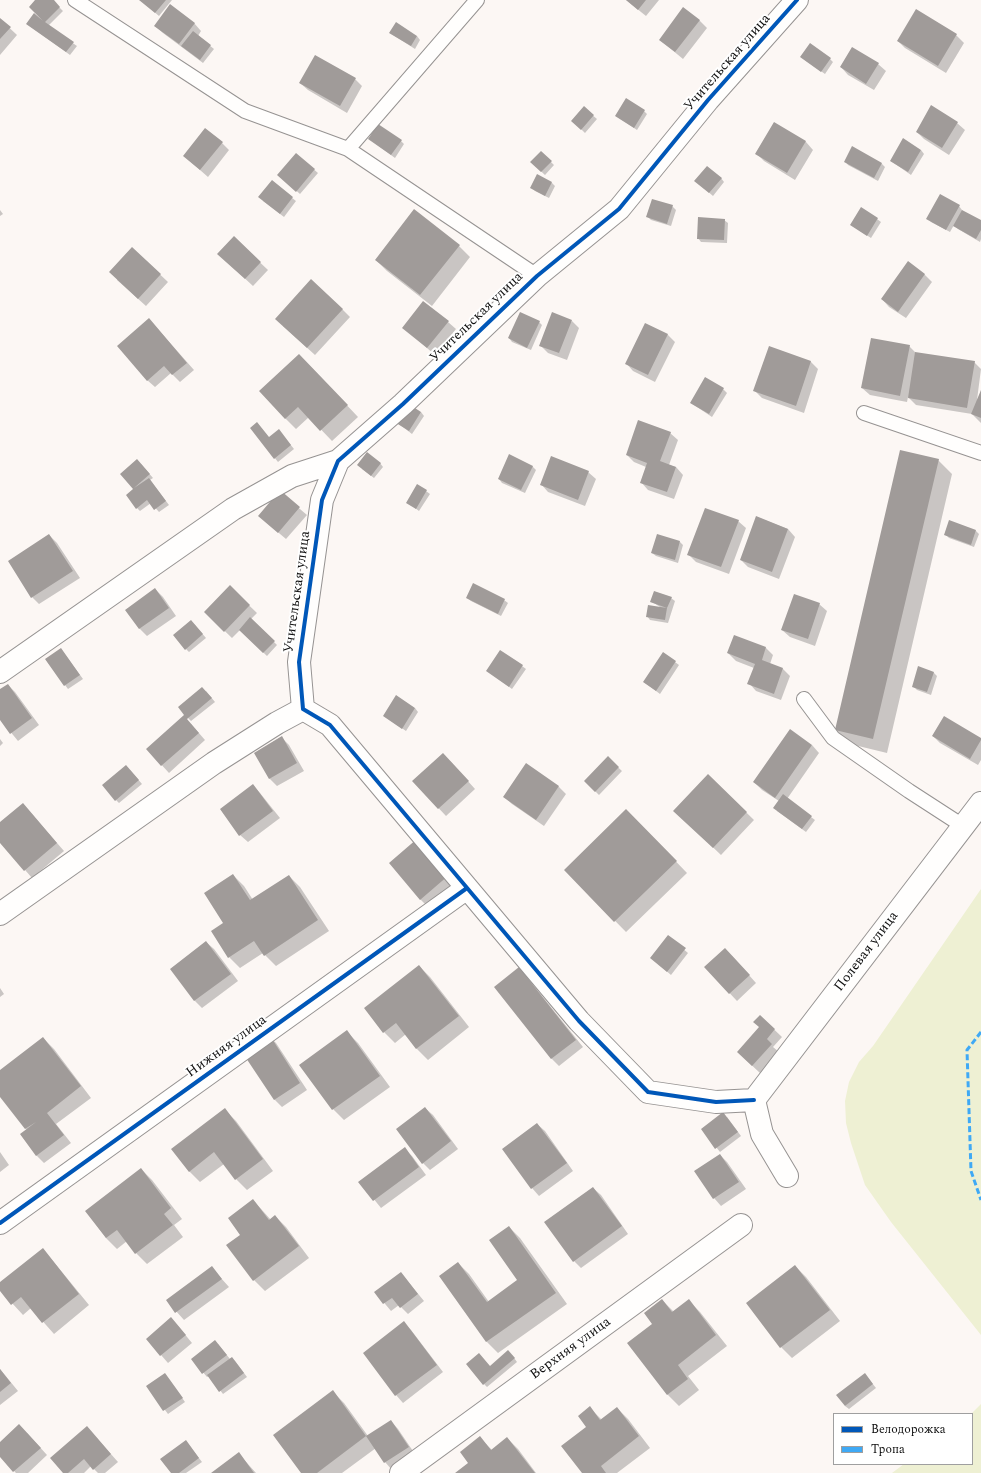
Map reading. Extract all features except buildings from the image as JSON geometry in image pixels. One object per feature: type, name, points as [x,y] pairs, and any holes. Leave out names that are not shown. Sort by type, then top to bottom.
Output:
[{"type":"street","name":"Учительская улица","points":[[303,709],[299,662],[322,500],[338,461],[403,404],[537,276],[619,209],[708,100],[798,0]]},
{"type":"street","points":[[0,672],[233,509],[292,476],[338,461]]},
{"type":"street","points":[[0,914],[214,763],[271,727],[303,709],[330,725],[579,1021],[648,1092],[716,1102],[754,1100],[762,1134],[787,1176]]},
{"type":"street","name":"Полевая улица","points":[[754,1100],[981,803]]},
{"type":"street","name":"Нижняя улица","points":[[0,1223],[467,888]]},
{"type":"street","name":"Верхняя улица","points":[[401,1473],[741,1225]]},
{"type":"lane","points":[[75,0],[245,111],[348,149],[537,276]]},
{"type":"lane","points":[[348,149],[477,0]]},
{"type":"lane","points":[[864,413],[981,453]]},
{"type":"lane","points":[[804,699],[833,738],[909,791],[963,826]]},
{"type":"green space","points":[[981,889],[981,1335],[891,1222],[865,1185],[846,1123],[845,1101],[849,1082],[859,1062],[873,1046]]},
{"type":"green space","points":[[981,1404],[981,1473],[892,1473],[903,1465],[973,1465],[972,1413]]},
{"type":"marked path","points":[[981,1032],[967,1050],[971,1171],[981,1200]]},
{"type":"cycle path","points":[[754,1100],[716,1102],[648,1092],[579,1021],[330,725],[303,709],[299,662],[322,500],[338,461],[403,404],[537,276],[619,209],[708,100],[797,0]]},
{"type":"cycle path","points":[[0,1223],[467,888]]}]
